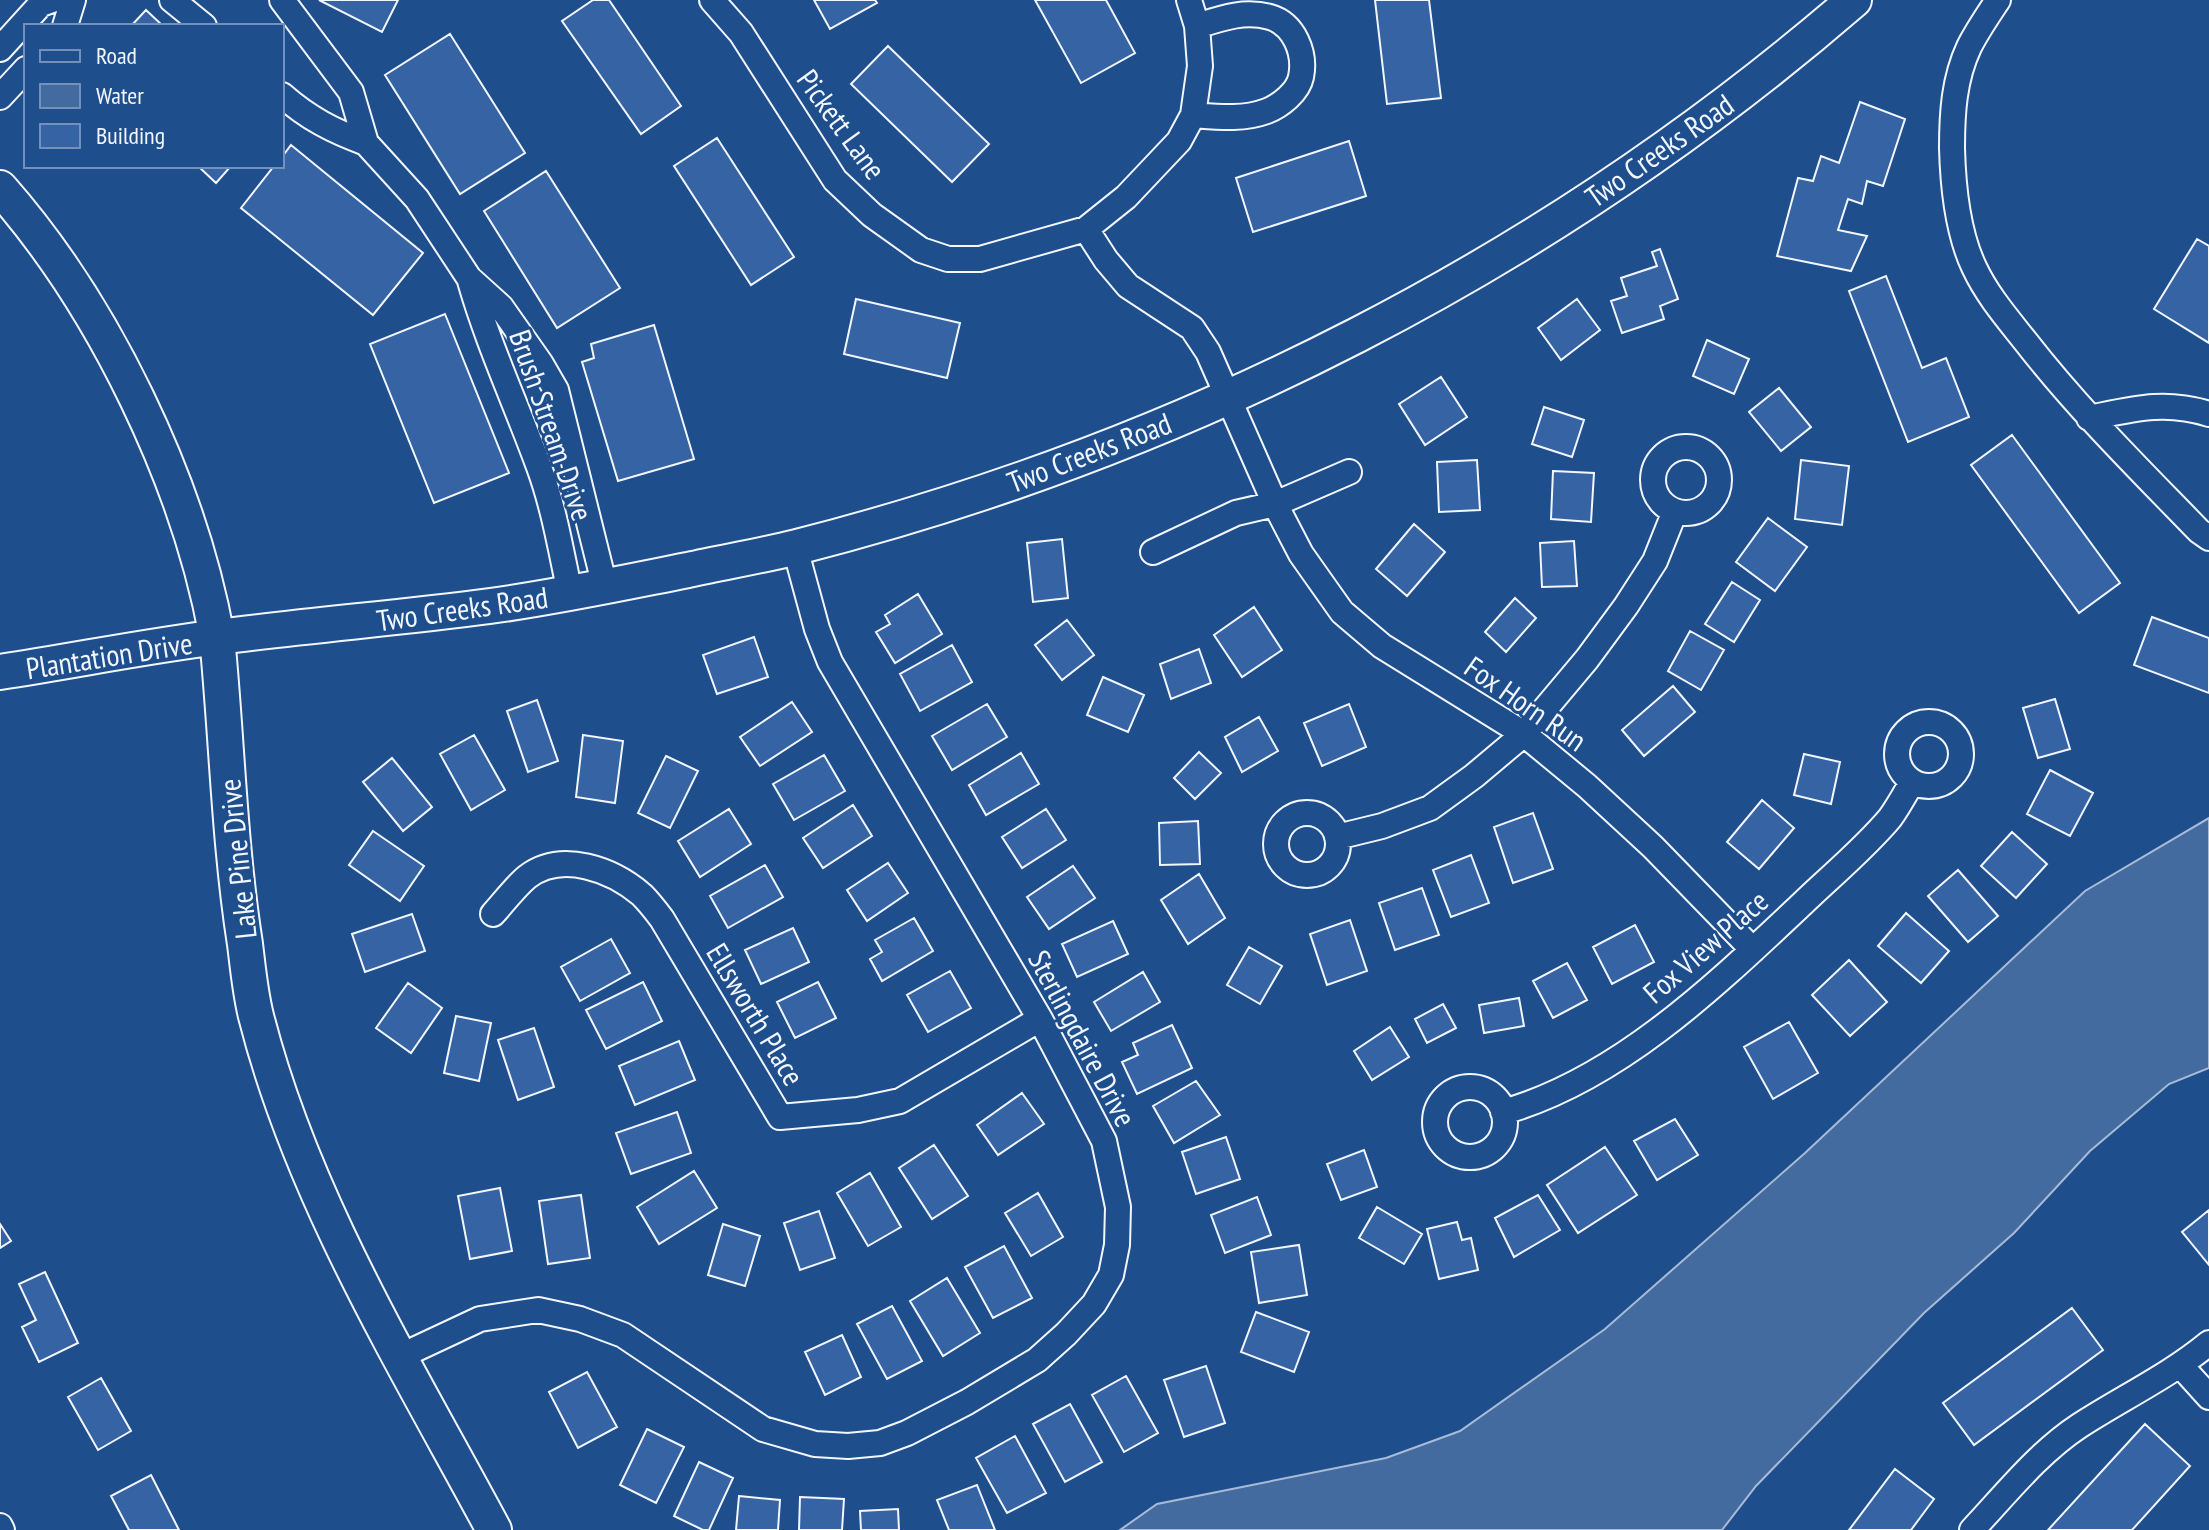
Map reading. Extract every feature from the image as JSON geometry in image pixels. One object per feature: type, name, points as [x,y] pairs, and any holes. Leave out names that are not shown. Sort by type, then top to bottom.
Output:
[{"type":"street","points":[[0,49],[41,4],[52,0]]},
{"type":"street","points":[[67,24],[73,0]]},
{"type":"street","points":[[172,0],[202,24]]},
{"type":"street","name":"Brush Stream Drive","points":[[282,0],[351,92],[366,143],[417,199],[469,278],[501,307],[556,390],[605,587]]},
{"type":"street","name":"Pickett Lane","points":[[712,0],[741,33],[835,180],[872,215],[921,250],[948,259],[980,259],[1086,229]]},
{"type":"street","points":[[1086,229],[1156,168],[1179,141],[1193,115],[1200,66],[1197,26],[1189,0]]},
{"type":"street","name":"Two Creeks Road","points":[[217,637],[491,606],[605,587],[795,548],[1083,457],[1228,399],[1455,283],[1589,201],[1663,151],[1765,74],[1854,0]]},
{"type":"street","points":[[1998,0],[1969,47],[1959,75],[1952,114],[1953,162],[1964,240],[1974,267],[1991,297],[2089,418],[2209,538]]},
{"type":"street","points":[[1193,115],[1237,118],[1269,111],[1291,95],[1301,78],[1300,48],[1291,29],[1273,18],[1253,14],[1230,15],[1197,26]]},
{"type":"street","points":[[0,97],[24,71]]},
{"type":"street","name":"Brush Stream Drive","points":[[284,97],[304,115],[332,131],[366,143]]},
{"type":"street","name":"Lake Pine Drive","points":[[0,188],[55,260],[101,331],[145,414],[179,498],[211,604],[217,637],[238,898],[255,1013],[294,1138],[343,1248],[494,1530]]},
{"type":"street","name":"Fox Horn Run","points":[[1086,229],[1128,286],[1192,328],[1208,352],[1275,504],[1301,554],[1342,612],[1382,646],[1524,734],[1643,837],[1753,950]]},
{"type":"street","name":"Brush Stream Drive","points":[[469,278],[482,324],[540,470],[556,522],[570,593]]},
{"type":"street","points":[[2089,418],[2154,405],[2188,407],[2209,414]]},
{"type":"street","points":[[1153,552],[1236,513],[1275,504],[1349,472]]},
{"type":"street","points":[[1337,837],[1382,826],[1430,808],[1524,734],[1587,659],[1626,606],[1655,561],[1675,511]]},
{"type":"street","name":"Sterlingdaire Drive","points":[[401,1356],[480,1319],[538,1310],[580,1319],[623,1335],[763,1429],[815,1444],[848,1446],[880,1443],[955,1408],[1037,1360],[1094,1304],[1111,1275],[1117,1245],[1118,1207],[1104,1141],[1040,1019],[830,662],[817,629],[795,548]]},
{"type":"street","name":"Plantation Drive","points":[[0,672],[217,637]]},
{"type":"street","name":"Fox View Place","points":[[1503,1112],[1551,1095],[1609,1063],[1652,1034],[1753,950],[1890,817],[1912,782]]},
{"type":"street","name":"Ellsworth Place","points":[[493,914],[527,878],[542,869],[570,863],[621,879],[643,896],[662,919],[780,1117],[858,1110],[900,1101],[1040,1019]]},
{"type":"street","points":[[1972,1530],[2036,1462],[2076,1428],[2181,1366],[2209,1343]]},
{"type":"street","points":[[2181,1366],[2209,1397]]},
{"type":"water","points":[[2209,818],[2209,1068],[2169,1084],[2090,1151],[2014,1233],[1924,1313],[1756,1486],[1722,1530],[1120,1530],[1157,1504],[1386,1458],[1460,1431],[1605,1329],[1805,1153],[2085,891]]},
{"type":"building","points":[[319,0],[398,0],[382,32]]},
{"type":"building","points":[[593,0],[609,0],[681,106],[641,134],[562,21]]},
{"type":"building","points":[[814,0],[875,0],[877,3],[830,29]]},
{"type":"building","points":[[1035,0],[1106,0],[1135,53],[1081,83]]},
{"type":"building","points":[[1375,0],[1429,0],[1441,98],[1387,104]]},
{"type":"building","points":[[146,10],[161,24],[133,24]]},
{"type":"building","points":[[450,34],[525,153],[460,194],[385,75]]},
{"type":"building","points":[[888,46],[989,144],[952,182],[851,84]]},
{"type":"building","points":[[1860,102],[1905,119],[1883,186],[1867,181],[1862,204],[1848,199],[1838,230],[1867,236],[1851,271],[1777,256],[1798,178],[1813,181],[1821,156],[1839,163]]},
{"type":"building","points":[[717,138],[794,257],[751,285],[674,166]]},
{"type":"building","points":[[1349,141],[1366,196],[1253,232],[1236,178]]},
{"type":"building","points":[[291,145],[423,253],[373,315],[241,208],[272,168],[284,168],[284,154]]},
{"type":"building","points":[[200,168],[229,168],[216,183]]},
{"type":"building","points":[[546,171],[620,288],[557,328],[484,211]]},
{"type":"building","points":[[2197,239],[2209,246],[2209,343],[2154,309]]},
{"type":"building","points":[[1660,249],[1678,299],[1660,306],[1664,319],[1622,333],[1611,301],[1627,296],[1621,278],[1657,266],[1652,252]]},
{"type":"building","points":[[1886,276],[1922,368],[1946,358],[1969,417],[1908,442],[1849,291]]},
{"type":"building","points":[[856,299],[960,323],[947,378],[844,354]]},
{"type":"building","points":[[1577,299],[1600,330],[1561,360],[1538,328]]},
{"type":"building","points":[[445,314],[509,473],[434,503],[370,344]]},
{"type":"building","points":[[654,325],[694,459],[618,481],[582,362],[594,358],[591,344]]},
{"type":"building","points":[[1707,340],[1749,359],[1734,394],[1693,376]]},
{"type":"building","points":[[1441,377],[1467,417],[1425,445],[1399,404]]},
{"type":"building","points":[[1779,388],[1811,427],[1781,451],[1749,412]]},
{"type":"building","points":[[1544,407],[1584,420],[1572,457],[1532,444]]},
{"type":"building","points":[[2012,435],[2120,583],[2079,613],[1971,465]]},
{"type":"building","points":[[1477,460],[1480,510],[1439,512],[1437,462]]},
{"type":"building","points":[[1801,460],[1849,466],[1842,525],[1795,519]]},
{"type":"building","points":[[1553,471],[1594,473],[1591,522],[1551,519]]},
{"type":"building","points":[[1768,518],[1807,547],[1775,591],[1736,562]]},
{"type":"building","points":[[1414,524],[1445,552],[1407,596],[1376,569]]},
{"type":"building","points":[[1062,539],[1068,598],[1033,602],[1027,543]]},
{"type":"building","points":[[1574,541],[1577,586],[1542,587],[1540,543]]},
{"type":"building","points":[[1732,582],[1760,600],[1734,642],[1705,624]]},
{"type":"building","points":[[918,594],[942,634],[895,663],[876,632],[890,624],[885,615]]},
{"type":"building","points":[[1515,598],[1536,618],[1506,652],[1485,632]]},
{"type":"building","points":[[1254,607],[1282,650],[1242,677],[1214,635]]},
{"type":"building","points":[[2152,617],[2209,638],[2209,693],[2134,665]]},
{"type":"building","points":[[1067,620],[1094,655],[1062,680],[1035,645]]},
{"type":"building","points":[[1690,631],[1724,650],[1701,690],[1668,671]]},
{"type":"building","points":[[754,637],[768,677],[717,694],[703,655]]},
{"type":"building","points":[[952,645],[972,682],[920,711],[900,674]]},
{"type":"building","points":[[1199,649],[1211,683],[1171,699],[1160,664]]},
{"type":"building","points":[[1103,677],[1144,695],[1128,732],[1087,715]]},
{"type":"building","points":[[1673,686],[1695,712],[1644,756],[1622,730]]},
{"type":"building","points":[[2055,699],[2070,749],[2038,758],[2023,708]]},
{"type":"building","points":[[537,700],[558,761],[528,772],[507,711]]},
{"type":"building","points":[[792,702],[812,732],[760,766],[740,737]]},
{"type":"building","points":[[987,704],[1007,737],[952,770],[932,736]]},
{"type":"building","points":[[1349,704],[1366,747],[1322,766],[1304,723]]},
{"type":"building","points":[[1259,717],[1278,751],[1242,772],[1225,737]]},
{"type":"building","points":[[474,735],[505,790],[471,810],[440,754]]},
{"type":"building","points":[[583,735],[623,741],[615,803],[576,797]]},
{"type":"building","points":[[1199,752],[1221,773],[1195,799],[1174,778]]},
{"type":"building","points":[[1021,753],[1039,784],[986,815],[969,785]]},
{"type":"building","points":[[1804,754],[1840,762],[1831,804],[1794,795]]},
{"type":"building","points":[[824,755],[845,791],[794,820],[773,784]]},
{"type":"building","points":[[666,756],[698,771],[670,828],[638,813]]},
{"type":"building","points":[[392,758],[432,807],[403,831],[363,782]]},
{"type":"building","points":[[2050,770],[2093,793],[2070,836],[2027,814]]},
{"type":"building","points":[[1762,800],[1794,828],[1759,869],[1727,842]]},
{"type":"building","points":[[853,805],[872,836],[823,868],[803,838]]},
{"type":"building","points":[[729,809],[751,844],[700,877],[678,841]]},
{"type":"building","points":[[1046,809],[1066,840],[1022,868],[1002,837]]},
{"type":"building","points":[[1533,813],[1553,869],[1513,883],[1494,827]]},
{"type":"building","points":[[1198,821],[1200,864],[1160,865],[1159,823]]},
{"type":"building","points":[[373,831],[424,866],[400,901],[349,865]]},
{"type":"building","points":[[2012,832],[2047,864],[2016,898],[1981,866]]},
{"type":"building","points":[[1471,855],[1489,903],[1451,917],[1433,870]]},
{"type":"building","points":[[888,863],[908,893],[867,921],[847,890]]},
{"type":"building","points":[[765,865],[783,897],[728,928],[710,896]]},
{"type":"building","points":[[1073,866],[1095,898],[1049,929],[1027,897]]},
{"type":"building","points":[[1958,870],[1998,916],[1968,942],[1928,896]]},
{"type":"building","points":[[1199,874],[1225,918],[1188,944],[1161,900]]},
{"type":"building","points":[[1422,888],[1439,935],[1395,950],[1379,903]]},
{"type":"building","points":[[1906,913],[1949,951],[1921,983],[1878,946]]},
{"type":"building","points":[[412,914],[425,951],[365,972],[352,934]]},
{"type":"building","points":[[914,918],[933,951],[882,981],[870,959],[882,952],[875,940]]},
{"type":"building","points":[[1350,920],[1367,971],[1327,985],[1310,934]]},
{"type":"building","points":[[1113,921],[1128,954],[1077,977],[1062,944]]},
{"type":"building","points":[[1635,925],[1654,962],[1612,984],[1593,947]]},
{"type":"building","points":[[793,928],[809,962],[761,984],[745,950]]},
{"type":"building","points":[[611,939],[630,973],[580,1001],[561,967]]},
{"type":"building","points":[[1249,947],[1282,966],[1260,1004],[1227,985]]},
{"type":"building","points":[[1849,960],[1887,1002],[1850,1036],[1812,995]]},
{"type":"building","points":[[1567,963],[1587,1000],[1553,1018],[1533,981]]},
{"type":"building","points":[[950,971],[971,1008],[928,1032],[907,995]]},
{"type":"building","points":[[1143,972],[1160,1002],[1111,1031],[1094,1002]]},
{"type":"building","points":[[643,982],[662,1021],[606,1049],[586,1010]]},
{"type":"building","points":[[818,982],[836,1018],[795,1038],[777,1002]]},
{"type":"building","points":[[408,983],[442,1008],[411,1053],[376,1028]]},
{"type":"building","points":[[1519,998],[1524,1026],[1484,1033],[1479,1005]]},
{"type":"building","points":[[1443,1004],[1456,1028],[1427,1043],[1415,1019]]},
{"type":"building","points":[[456,1016],[491,1023],[479,1081],[444,1073]]},
{"type":"building","points":[[1789,1022],[1818,1073],[1773,1099],[1744,1047]]},
{"type":"building","points":[[1172,1025],[1192,1068],[1137,1094],[1122,1062],[1138,1055],[1133,1043]]},
{"type":"building","points":[[1390,1027],[1409,1057],[1372,1080],[1354,1051]]},
{"type":"building","points":[[534,1028],[554,1087],[518,1100],[498,1040]]},
{"type":"building","points":[[679,1041],[695,1080],[635,1105],[619,1066]]},
{"type":"building","points":[[1196,1081],[1220,1115],[1174,1143],[1153,1106]]},
{"type":"building","points":[[1022,1093],[1044,1124],[998,1155],[977,1125]]},
{"type":"building","points":[[677,1112],[691,1153],[631,1174],[616,1133]]},
{"type":"building","points":[[1675,1119],[1698,1155],[1657,1180],[1634,1141]]},
{"type":"building","points":[[1226,1137],[1240,1179],[1196,1194],[1182,1152]]},
{"type":"building","points":[[934,1145],[968,1196],[932,1219],[899,1168]]},
{"type":"building","points":[[1605,1147],[1637,1195],[1578,1233],[1547,1185]]},
{"type":"building","points":[[1364,1150],[1377,1187],[1341,1200],[1327,1164]]},
{"type":"building","points":[[694,1171],[717,1208],[659,1244],[637,1207]]},
{"type":"building","points":[[870,1173],[901,1227],[868,1246],[837,1193]]},
{"type":"building","points":[[500,1188],[512,1251],[470,1259],[458,1196]]},
{"type":"building","points":[[1038,1193],[1063,1237],[1031,1256],[1005,1213]]},
{"type":"building","points":[[581,1195],[590,1258],[548,1264],[539,1201]]},
{"type":"building","points":[[1538,1195],[1560,1230],[1514,1257],[1495,1218]]},
{"type":"building","points":[[1257,1197],[1271,1235],[1225,1253],[1211,1215]]},
{"type":"building","points":[[1377,1207],[1422,1234],[1404,1264],[1359,1238]]},
{"type":"building","points":[[2209,1210],[2209,1265],[2182,1232]]},
{"type":"building","points":[[819,1211],[835,1258],[800,1270],[784,1223]]},
{"type":"building","points":[[1457,1222],[1462,1240],[1471,1238],[1478,1270],[1439,1279],[1427,1229]]},
{"type":"building","points":[[0,1224],[11,1241],[0,1248]]},
{"type":"building","points":[[723,1224],[760,1236],[745,1286],[708,1275]]},
{"type":"building","points":[[1299,1245],[1307,1295],[1259,1303],[1251,1252]]},
{"type":"building","points":[[1004,1246],[1032,1298],[993,1318],[965,1267]]},
{"type":"building","points":[[45,1272],[78,1343],[39,1362],[22,1327],[36,1320],[19,1284]]},
{"type":"building","points":[[947,1278],[980,1333],[943,1356],[910,1301]]},
{"type":"building","points":[[892,1306],[922,1361],[887,1379],[857,1324]]},
{"type":"building","points":[[2072,1308],[2103,1350],[1974,1445],[1943,1403]]},
{"type":"building","points":[[1256,1312],[1309,1332],[1294,1372],[1241,1352]]},
{"type":"building","points":[[842,1335],[861,1377],[825,1395],[805,1352]]},
{"type":"building","points":[[1206,1366],[1225,1423],[1184,1437],[1164,1380]]},
{"type":"building","points":[[587,1372],[617,1427],[578,1448],[549,1392]]},
{"type":"building","points":[[1126,1376],[1158,1433],[1124,1452],[1092,1395]]},
{"type":"building","points":[[101,1378],[131,1431],[98,1450],[68,1397]]},
{"type":"building","points":[[1070,1404],[1102,1462],[1065,1482],[1033,1424]]},
{"type":"building","points":[[2145,1424],[2190,1466],[2132,1530],[2048,1530]]},
{"type":"building","points":[[647,1429],[684,1447],[656,1503],[620,1485]]},
{"type":"building","points":[[1015,1436],[1046,1493],[1007,1513],[976,1458]]},
{"type":"building","points":[[699,1462],[733,1478],[709,1530],[674,1516]]},
{"type":"building","points":[[1895,1469],[1934,1499],[1911,1530],[1849,1530]]},
{"type":"building","points":[[151,1475],[179,1530],[129,1530],[111,1496]]},
{"type":"building","points":[[977,1485],[995,1530],[949,1530],[937,1500]]},
{"type":"building","points":[[739,1496],[780,1500],[778,1530],[736,1530]]},
{"type":"building","points":[[800,1497],[844,1499],[842,1530],[799,1530]]},
{"type":"building","points":[[898,1509],[899,1530],[861,1530],[860,1511]]}]
